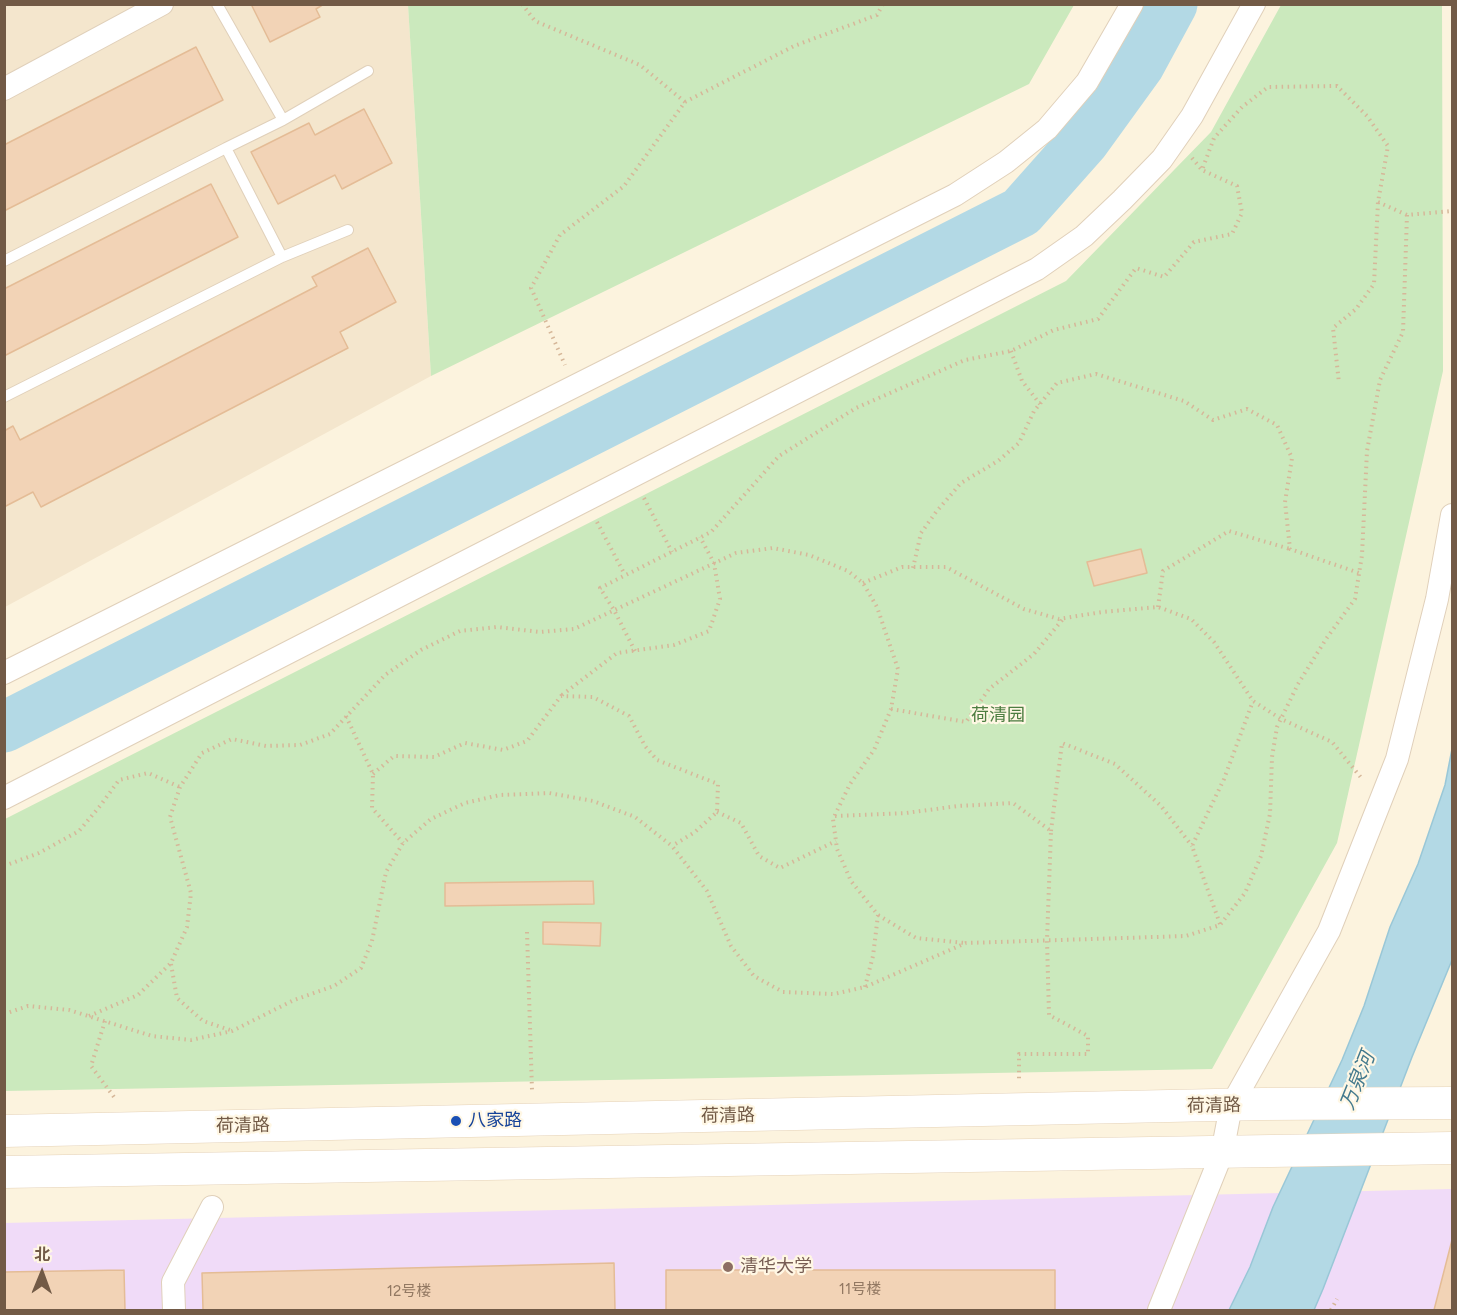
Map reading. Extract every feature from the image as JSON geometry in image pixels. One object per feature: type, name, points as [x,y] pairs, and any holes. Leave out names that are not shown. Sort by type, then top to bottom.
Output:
[{"type":"main road","name":"荷清路","points":[[4,1131],[1262,1104],[1452,1103]]},
{"type":"main road","points":[[4,1172],[1452,1148]]},
{"type":"street","points":[[4,89],[162,4]]},
{"type":"street","points":[[4,674],[955,195],[1006,162],[1047,129],[1088,82],[1132,4]]},
{"type":"street","points":[[4,798],[1037,269],[1084,236],[1162,159],[1192,116],[1254,4]]},
{"type":"street","points":[[1159,1311],[1222,1153],[1231,1106],[1329,931],[1397,759],[1437,599],[1452,515]]},
{"type":"street","points":[[174,1311],[173,1282],[212,1207]]},
{"type":"lane","points":[[217,4],[283,120]]},
{"type":"lane","points":[[4,261],[283,120],[368,71]]},
{"type":"lane","points":[[226,148],[282,257]]},
{"type":"lane","points":[[4,397],[282,257],[348,230]]},
{"type":"path","points":[[522,4],[535,21],[640,65],[685,102]]},
{"type":"path","points":[[574,387],[531,288],[560,235],[624,186],[685,102],[794,46],[877,15],[883,4]]},
{"type":"path","points":[[1202,170],[1214,138],[1242,107],[1268,87],[1337,86],[1367,116],[1388,146],[1378,202],[1374,284],[1356,309],[1333,328],[1339,383]]},
{"type":"path","points":[[635,651],[600,588],[711,532],[779,456],[856,408],[965,360],[1011,351],[1054,330],[1098,319],[1136,268],[1164,278],[1194,242],[1232,234],[1242,213],[1237,186],[1202,170],[1175,140]]},
{"type":"path","points":[[1378,202],[1407,215],[1452,211]]},
{"type":"path","points":[[89,1016],[138,994],[171,963],[187,927],[191,892],[170,817],[180,787],[202,753],[232,739],[266,746],[300,745],[330,735],[385,675],[421,650],[460,632],[497,627],[540,632],[574,629],[736,553],[773,548],[810,555],[848,571],[863,583],[877,607],[898,669],[891,709],[874,750],[850,784],[833,819],[837,849],[851,881],[878,915],[916,938],[966,943],[1186,936],[1220,925],[1245,893],[1261,856],[1270,814],[1272,757],[1277,727],[1298,684],[1326,639],[1355,599],[1362,555],[1367,451],[1380,380],[1403,332],[1407,215]]},
{"type":"path","points":[[1011,351],[1022,381],[1040,404]]},
{"type":"path","points":[[913,568],[921,533],[961,483],[998,460],[1019,443],[1034,411],[1057,383],[1096,374],[1184,401],[1213,420],[1246,409],[1277,425],[1292,458],[1285,502],[1290,549]]},
{"type":"path","points":[[632,476],[672,552]]},
{"type":"path","points":[[585,501],[625,575]]},
{"type":"path","points":[[1158,607],[1163,571],[1229,531],[1359,573]]},
{"type":"path","points":[[373,774],[394,756],[434,757],[465,743],[503,750],[528,741],[561,696],[617,653],[674,645],[709,631],[720,599],[714,563],[700,537]]},
{"type":"path","points":[[863,583],[902,567],[946,567],[1024,609],[1059,619],[1158,607],[1191,619],[1214,642],[1253,702],[1281,719],[1332,742],[1380,802]]},
{"type":"path","points":[[891,709],[966,722],[989,689],[1034,654],[1064,618]]},
{"type":"path","points":[[561,696],[593,697],[629,716],[645,746],[657,760],[718,784],[717,812],[695,832],[672,846]]},
{"type":"path","points":[[1192,846],[1224,779],[1253,702]]},
{"type":"path","points":[[346,716],[373,774],[372,808],[403,843]]},
{"type":"path","points":[[1019,1083],[1019,1054],[1088,1054],[1088,1036],[1049,1015],[1047,940],[1051,831],[1062,742],[1115,764],[1161,806],[1192,846],[1220,925]]},
{"type":"path","points":[[4,866],[39,853],[79,831],[119,780],[148,773],[180,787]]},
{"type":"path","points":[[4,1014],[28,1006],[69,1010],[152,1036],[191,1040],[232,1031],[294,1000],[334,986],[361,968],[372,941],[386,872],[403,843],[431,819],[465,803],[500,795],[549,793],[593,801],[635,817],[672,846],[707,891],[731,946],[754,976],[783,992],[834,994],[865,987],[966,943]]},
{"type":"path","points":[[835,816],[906,813],[958,806],[1013,803],[1051,831]]},
{"type":"path","points":[[717,812],[741,823],[759,856],[780,868],[836,841]]},
{"type":"path","points":[[865,987],[873,956],[878,915]]},
{"type":"path","points":[[527,932],[532,1090]]},
{"type":"path","points":[[171,963],[177,998],[203,1021],[232,1031]]},
{"type":"path","points":[[105,1021],[91,1066],[114,1096]]},
{"type":"path","points":[[1331,1311],[1337,1299]]},
{"type":"shaded area","points":[[5,5],[408,5],[431,376],[5,607]]},
{"type":"shaded area","name":"清华大学","points":[[1452,1189],[1452,1310],[5,1310],[4,1223]]},
{"type":"green space","points":[[408,4],[1074,5],[1029,84],[431,376]]},
{"type":"green space","name":"荷清园","points":[[1281,5],[1442,5],[1443,371],[1337,843],[1212,1069],[5,1091],[5,819],[1066,281],[1211,132]]},
{"type":"water","name":"万泉河","points":[[1452,749],[1452,960],[1412,1057],[1323,1289],[1314,1310],[1229,1310],[1250,1267],[1273,1207],[1342,1060],[1364,1006],[1390,927],[1418,864],[1445,785]]},
{"type":"building","points":[[251,4],[324,4],[316,9],[320,17],[270,42]]},
{"type":"building","points":[[196,47],[223,100],[4,211],[4,145]]},
{"type":"building","points":[[364,109],[392,163],[342,189],[335,175],[278,204],[251,152],[309,123],[315,135]]},
{"type":"building","points":[[211,184],[238,237],[4,356],[4,289]]},
{"type":"building","points":[[368,248],[396,302],[340,332],[348,348],[41,507],[33,492],[4,507],[4,431],[13,426],[20,440],[317,286],[312,277]]},
{"type":"building","points":[[1141,549],[1147,573],[1094,586],[1087,562]]},
{"type":"building","points":[[593,881],[594,904],[445,906],[445,883]]},
{"type":"building","points":[[543,922],[601,923],[600,946],[543,944]]},
{"type":"building","points":[[1452,1240],[1452,1310],[1434,1310]]},
{"type":"building","points":[[614,1263],[615,1310],[203,1310],[202,1273]]},
{"type":"building","points":[[124,1270],[125,1310],[4,1310],[4,1272]]},
{"type":"building","points":[[666,1270],[1055,1270],[1055,1310],[666,1310]]},
{"type":"waterway","points":[[4,727],[1021,212],[1084,141],[1139,65],[1172,4]]},
{"type":"place","name":"八家路","points":[[456,1121]]},
{"type":"place","name":"清华大学","points":[[728,1267]]}]
